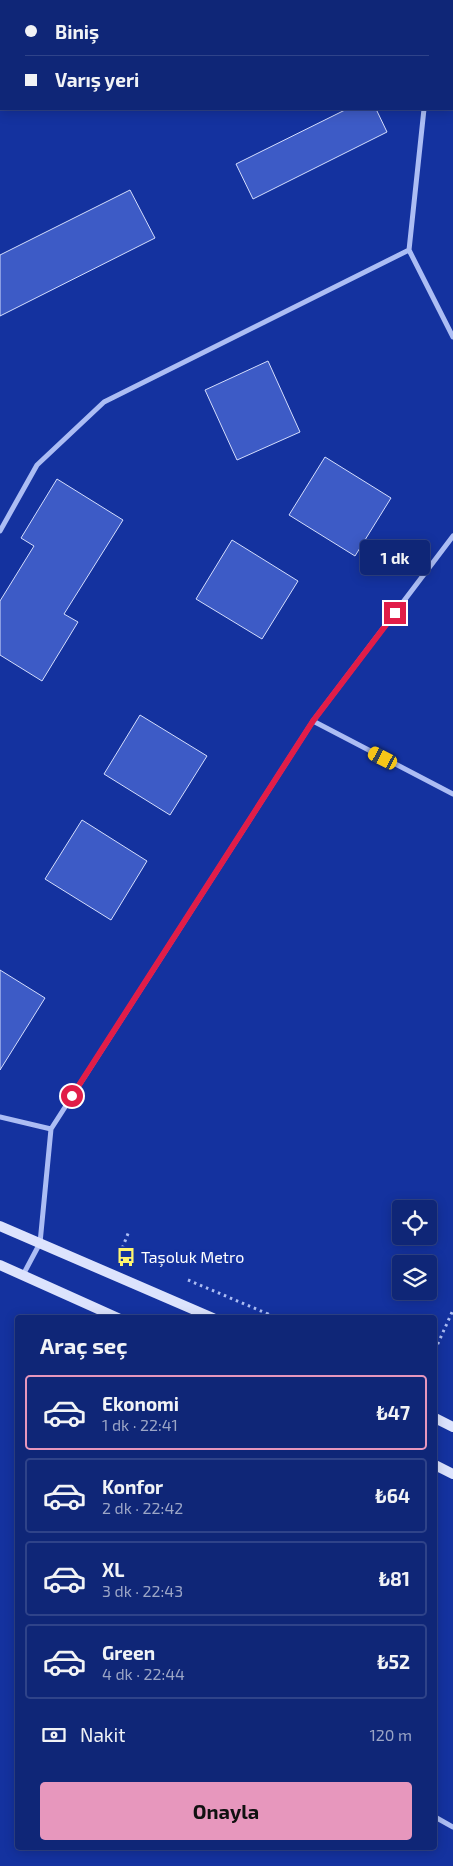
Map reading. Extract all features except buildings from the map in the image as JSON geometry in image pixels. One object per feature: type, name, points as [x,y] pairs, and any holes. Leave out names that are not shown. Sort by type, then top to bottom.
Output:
[{"type":"main road","points":[[0,1226],[206,1315]]},
{"type":"main road","points":[[0,1265],[111,1315]]},
{"type":"main road","points":[[437,1419],[453,1427]]},
{"type":"main road","points":[[437,1466],[453,1474]]},
{"type":"street","points":[[424,110],[409,250],[453,337]]},
{"type":"street","points":[[0,531],[37,465],[104,402],[409,250]]},
{"type":"street","points":[[23,1275],[40,1243],[50,1129],[313,721],[453,536]]},
{"type":"street","points":[[313,721],[453,794]]},
{"type":"street","points":[[0,1117],[50,1129]]},
{"type":"street","points":[[437,1818],[453,1827]]},
{"type":"path","points":[[240,1302],[268,1315]]},
{"type":"path","points":[[437,1346],[453,1310]]},
{"type":"place","name":"Taşoluk Metro","points":[[126,1257]]},
{"type":"route","points":[[72,1096],[313,721],[395,613]]}]
